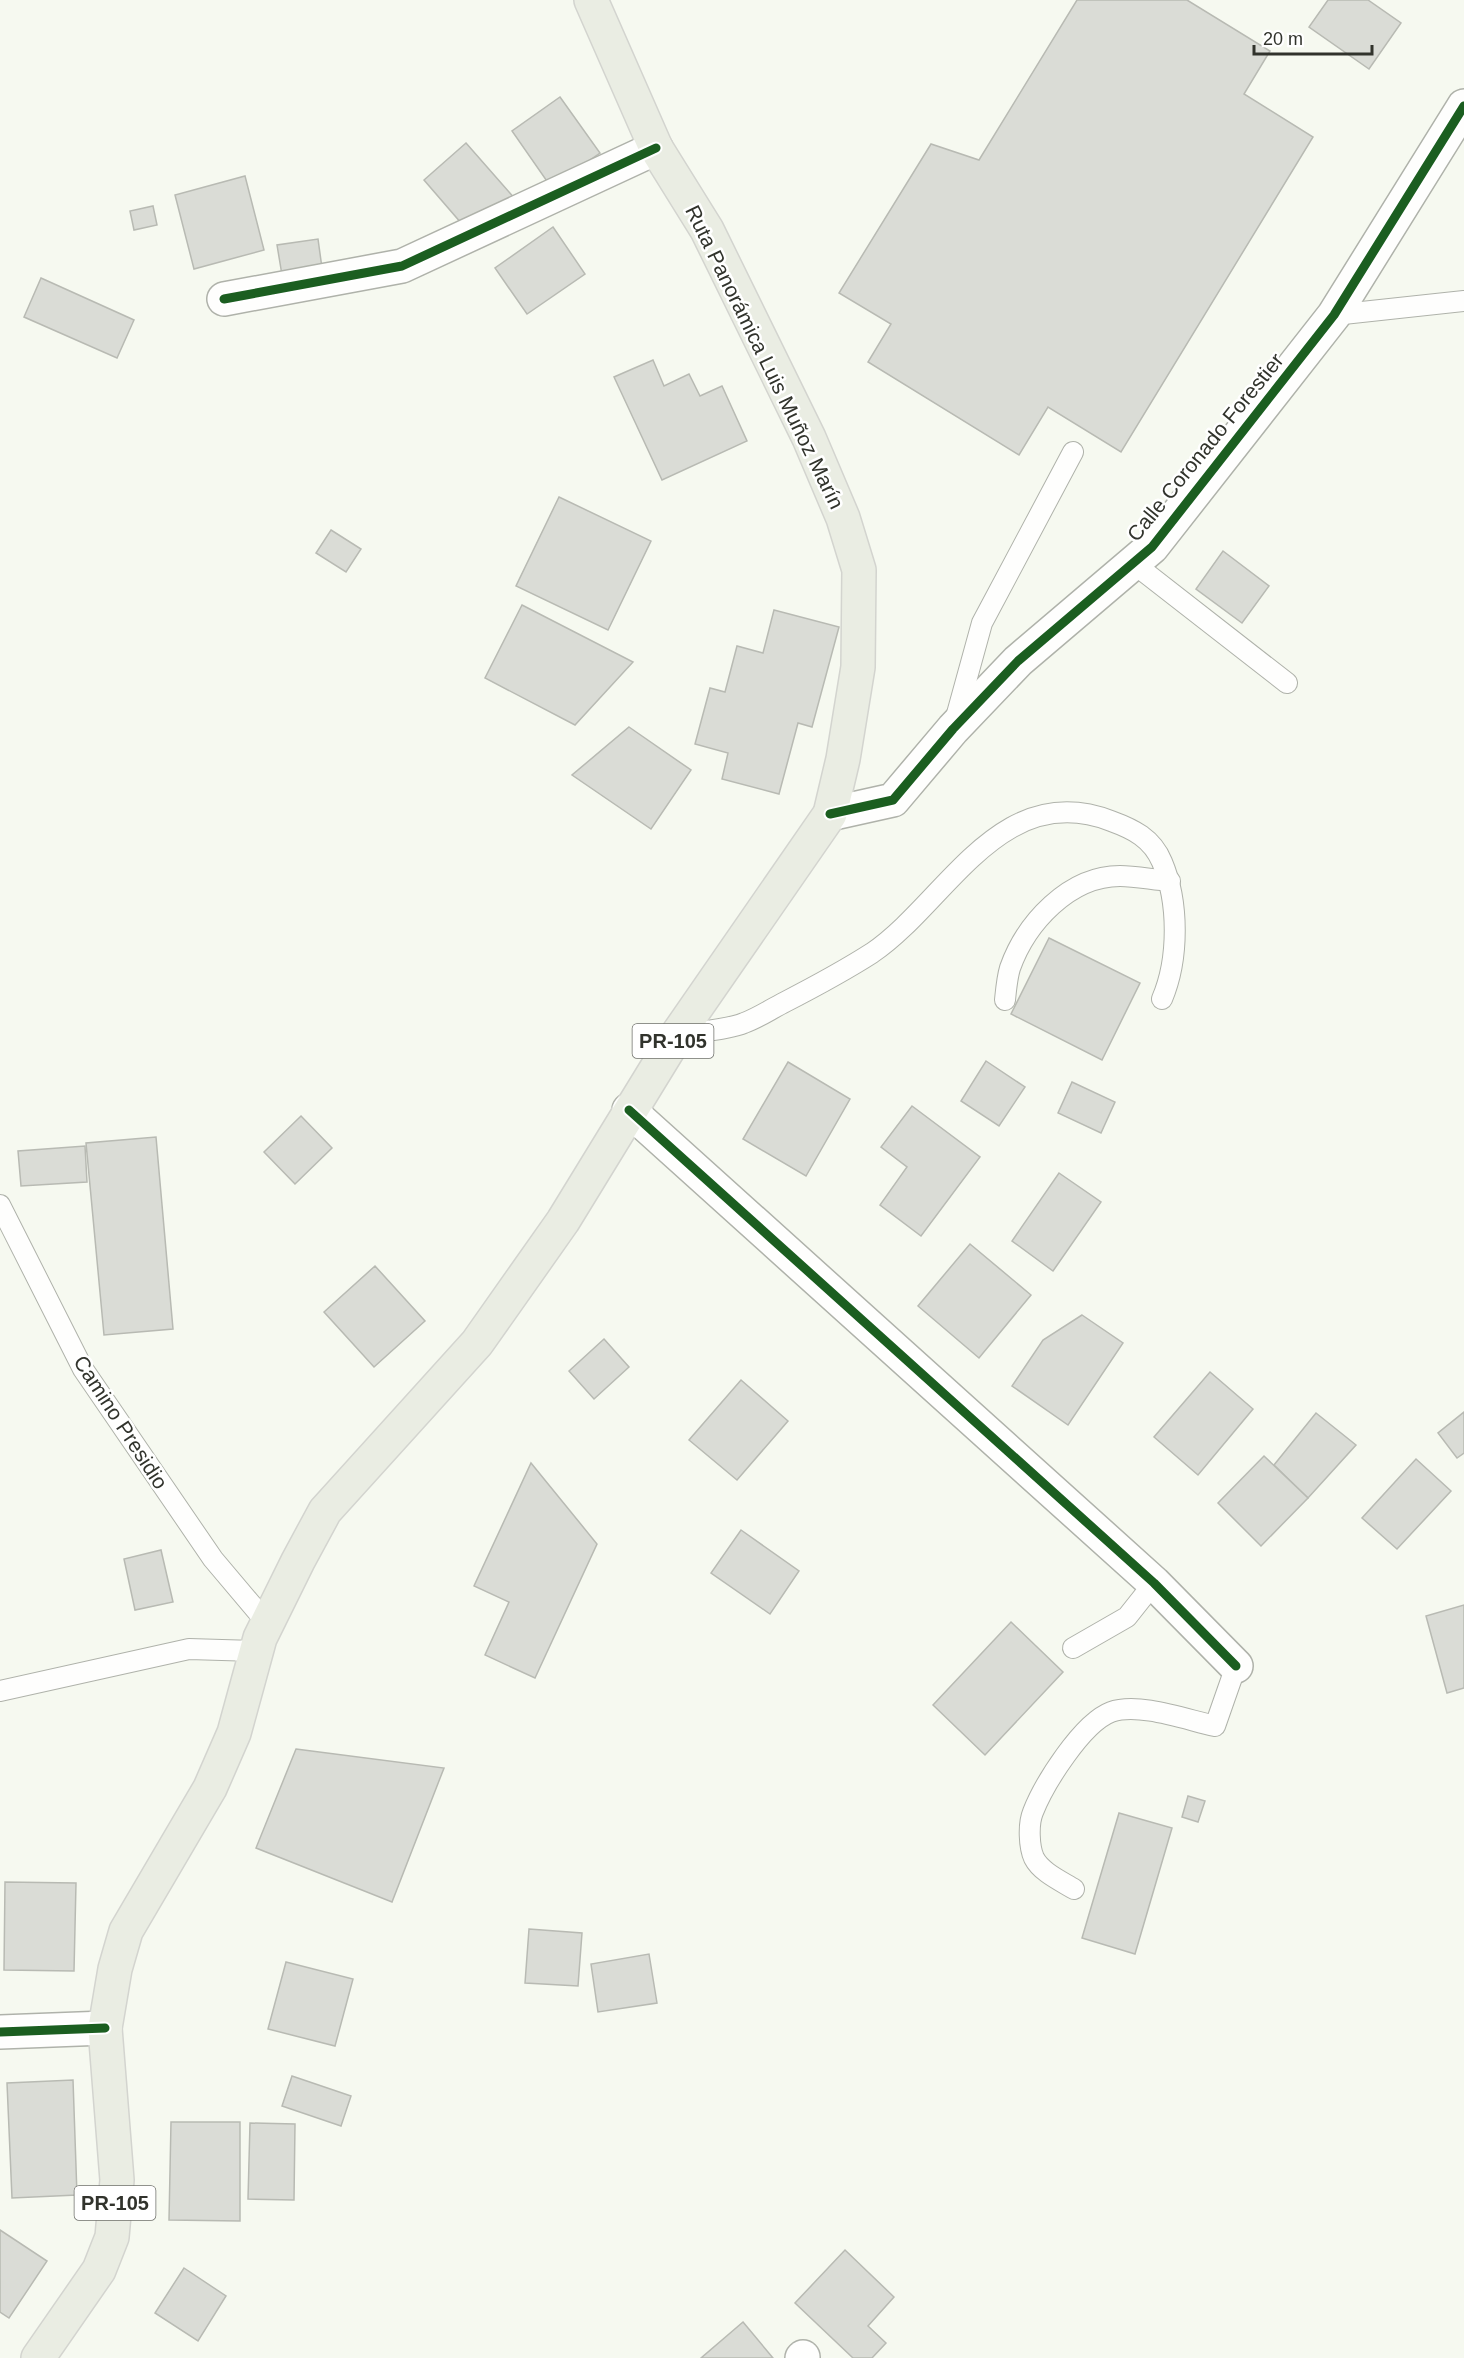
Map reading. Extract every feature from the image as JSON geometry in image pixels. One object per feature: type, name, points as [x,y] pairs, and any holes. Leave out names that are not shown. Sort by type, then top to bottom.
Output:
[{"type":"main road","name":"Ruta Panorámica Luis Muñoz Marín","points":[[105,2028],[115,1969],[126,1931],[210,1788],[234,1733],[261,1637],[325,1511],[477,1343],[562,1221],[677,1035],[830,814],[843,759],[858,667],[859,570],[843,518],[809,438],[707,230],[656,148],[591,0]]},
{"type":"main road","name":"PR-105","points":[[38,2358],[99,2270],[112,2237],[117,2180],[105,2028]]},
{"type":"street","name":"Calle Coronado Forestier","points":[[830,814],[893,800],[952,729],[1018,661],[1152,547],[1334,315],[1464,106]]},
{"type":"street","points":[[224,299],[402,266],[656,148]]},
{"type":"street","points":[[629,1110],[1154,1583],[1236,1666]]},
{"type":"street","points":[[0,2032],[105,2028]]},
{"type":"lane","points":[[1334,315],[1464,301]]},
{"type":"lane","points":[[952,729],[982,623],[1073,452]]},
{"type":"lane","points":[[1133,563],[1287,683]]},
{"type":"lane","points":[[677,1035],[743,1024],[872,953],[897,934],[922,905],[980,849],[1007,829],[1041,816],[1092,814],[1140,833],[1158,852],[1170,881],[1173,938],[1170,980],[1162,999]]},
{"type":"lane","points":[[1005,1000],[1010,968],[1030,931],[1053,903],[1085,883],[1118,876],[1170,881]]},
{"type":"lane","name":"Camino Presidio","points":[[0,1205],[83,1369],[213,1560],[261,1637]]},
{"type":"lane","points":[[1073,1648],[1127,1617],[1154,1583]]},
{"type":"lane","points":[[0,1691],[189,1649],[261,1637]]},
{"type":"lane","points":[[1074,1889],[1052,1876],[1034,1858],[1030,1839],[1031,1814],[1047,1785],[1076,1743],[1097,1721],[1112,1712],[1144,1709],[1215,1726],[1236,1666]]},
{"type":"building","points":[[1077,0],[1187,0],[1270,51],[1244,94],[1313,137],[1121,452],[1048,407],[1019,455],[868,362],[891,324],[839,293],[931,144],[979,160]]},
{"type":"building","points":[[1328,0],[1368,0],[1401,23],[1369,69],[1309,27]]},
{"type":"building","points":[[560,97],[600,153],[551,187],[512,131]]},
{"type":"building","points":[[466,143],[517,201],[462,224],[424,180]]},
{"type":"building","points":[[245,176],[264,250],[194,269],[175,195]]},
{"type":"building","points":[[153,206],[157,225],[134,230],[130,211]]},
{"type":"building","points":[[553,227],[585,274],[527,314],[495,268]]},
{"type":"building","points":[[318,239],[322,268],[282,275],[277,245]]},
{"type":"building","points":[[41,278],[134,320],[117,358],[24,317]]},
{"type":"building","points":[[653,360],[664,386],[689,374],[700,396],[722,386],[747,441],[662,480],[614,377]]},
{"type":"building","points":[[559,497],[651,541],[608,630],[516,586]]},
{"type":"building","points":[[331,530],[361,549],[346,572],[316,553]]},
{"type":"building","points":[[1223,551],[1269,586],[1242,623],[1196,589]]},
{"type":"building","points":[[522,605],[633,662],[575,725],[485,678]]},
{"type":"building","points":[[774,610],[839,627],[812,727],[798,723],[779,794],[722,779],[728,753],[695,744],[710,688],[725,692],[737,646],[763,653]]},
{"type":"building","points":[[629,727],[691,770],[651,829],[572,775]]},
{"type":"building","points":[[1049,938],[1140,983],[1102,1060],[1011,1014]]},
{"type":"building","points":[[986,1061],[1025,1087],[999,1126],[961,1101]]},
{"type":"building","points":[[788,1062],[850,1099],[806,1176],[743,1139]]},
{"type":"building","points":[[1072,1082],[1115,1102],[1101,1133],[1058,1113]]},
{"type":"building","points":[[912,1106],[980,1157],[921,1236],[880,1205],[907,1167],[881,1147]]},
{"type":"building","points":[[301,1116],[332,1148],[295,1184],[264,1152]]},
{"type":"building","points":[[156,1137],[173,1329],[104,1335],[86,1143]]},
{"type":"building","points":[[85,1146],[87,1182],[21,1186],[18,1151]]},
{"type":"building","points":[[1059,1173],[1101,1202],[1053,1271],[1012,1241]]},
{"type":"building","points":[[970,1244],[1031,1295],[979,1358],[918,1306]]},
{"type":"building","points":[[375,1266],[425,1321],[374,1367],[324,1312]]},
{"type":"building","points":[[1082,1315],[1123,1343],[1068,1425],[1012,1386],[1043,1340]]},
{"type":"building","points":[[604,1339],[629,1367],[594,1399],[569,1371]]},
{"type":"building","points":[[1210,1372],[1253,1409],[1198,1475],[1154,1437]]},
{"type":"building","points":[[741,1380],[788,1421],[737,1480],[689,1440]]},
{"type":"building","points":[[1464,1412],[1464,1453],[1457,1458],[1438,1433]]},
{"type":"building","points":[[1316,1413],[1356,1445],[1308,1498],[1274,1465]]},
{"type":"building","points":[[1264,1456],[1308,1498],[1261,1546],[1218,1503]]},
{"type":"building","points":[[1416,1459],[1451,1491],[1397,1549],[1362,1518]]},
{"type":"building","points":[[531,1463],[597,1544],[535,1678],[485,1655],[509,1602],[474,1586]]},
{"type":"building","points":[[741,1530],[799,1571],[770,1614],[711,1573]]},
{"type":"building","points":[[161,1550],[173,1602],[135,1610],[124,1559]]},
{"type":"building","points":[[1464,1605],[1464,1688],[1447,1693],[1426,1616]]},
{"type":"building","points":[[1011,1622],[1063,1672],[985,1755],[933,1705]]},
{"type":"building","points":[[296,1749],[444,1768],[392,1902],[256,1848]]},
{"type":"building","points":[[1188,1796],[1205,1801],[1198,1822],[1182,1817]]},
{"type":"building","points":[[1119,1813],[1172,1828],[1135,1954],[1082,1938]]},
{"type":"building","points":[[5,1882],[76,1883],[74,1971],[4,1970]]},
{"type":"building","points":[[529,1929],[582,1933],[578,1986],[525,1983]]},
{"type":"building","points":[[649,1954],[657,2003],[598,2012],[591,1964]]},
{"type":"building","points":[[286,1962],[353,1979],[335,2046],[268,2029]]},
{"type":"building","points":[[292,2076],[351,2096],[341,2126],[282,2106]]},
{"type":"building","points":[[73,2080],[77,2195],[12,2198],[7,2083]]},
{"type":"building","points":[[171,2122],[240,2122],[240,2221],[169,2220]]},
{"type":"building","points":[[250,2123],[295,2124],[294,2200],[248,2199]]},
{"type":"building","points":[[0,2230],[47,2261],[9,2318],[0,2312]]},
{"type":"building","points":[[845,2250],[894,2297],[868,2326],[886,2343],[872,2358],[853,2358],[795,2303]]},
{"type":"building","points":[[184,2268],[226,2296],[198,2341],[155,2313]]},
{"type":"building","points":[[743,2322],[773,2358],[701,2358]]},
{"type":"cycle path","points":[[830,814],[893,800],[953,729],[1018,661],[1152,547],[1334,315],[1464,106]]},
{"type":"cycle path","points":[[224,299],[402,266],[656,148]]},
{"type":"cycle path","points":[[629,1110],[1154,1583],[1236,1666]]},
{"type":"cycle path","points":[[0,2032],[105,2028]]}]
